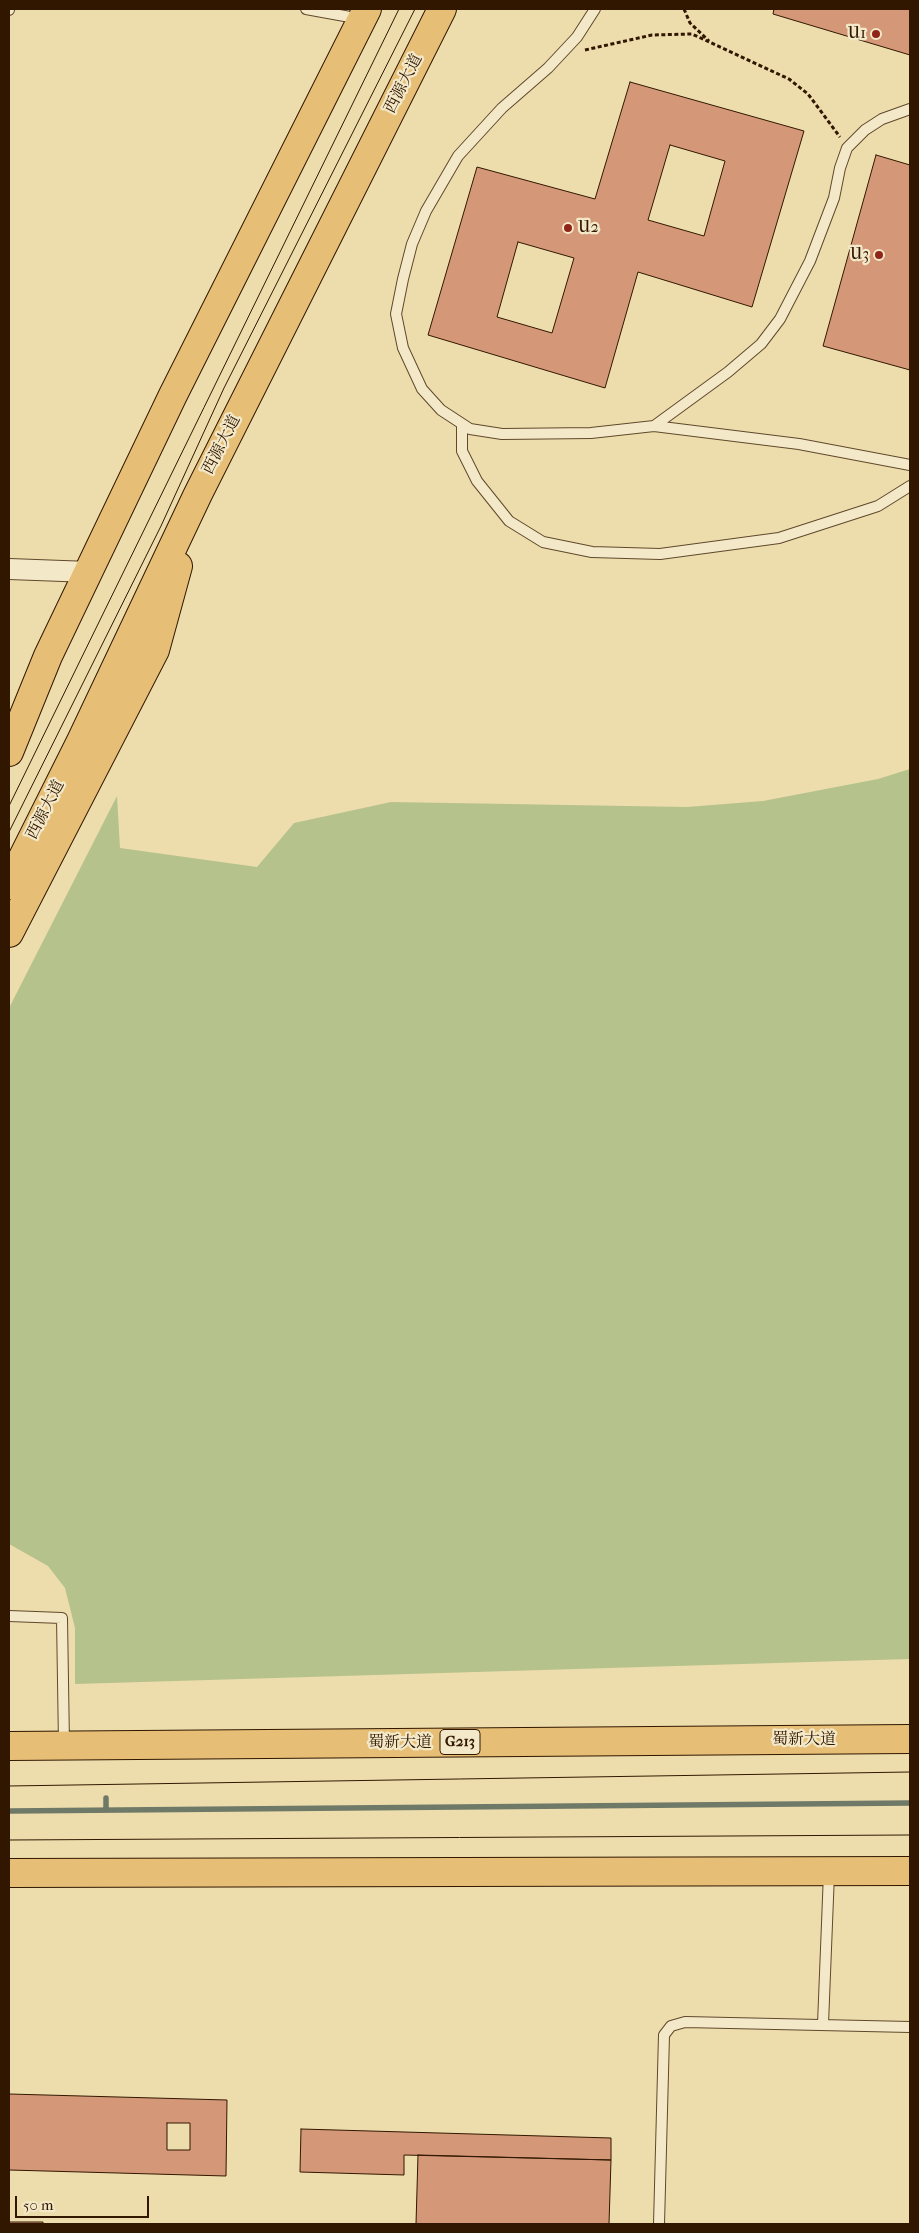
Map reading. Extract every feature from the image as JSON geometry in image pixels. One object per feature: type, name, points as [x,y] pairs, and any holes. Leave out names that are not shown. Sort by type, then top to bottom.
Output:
[{"type":"main road","name":"西源大道","points":[[9,885],[85,733],[198,494],[442,9]]},
{"type":"main road","points":[[9,730],[90,572],[173,395],[364,14]]},
{"type":"main road","points":[[9,933],[155,650],[198,494]]},
{"type":"main road","points":[[9,752],[48,656]]},
{"type":"main road","name":"蜀新大道","points":[[9,1746],[910,1739]]},
{"type":"main road","points":[[9,1873],[910,1871]]},
{"type":"street","points":[[9,569],[90,572]]},
{"type":"lane","points":[[306,9],[364,14]]},
{"type":"lane","points":[[595,9],[577,37],[502,108],[458,156],[426,211],[412,244],[396,314],[403,348],[422,388],[441,410],[470,429],[502,434],[591,433],[654,426],[799,444],[910,465]]},
{"type":"lane","points":[[654,426],[728,372],[761,344],[780,319],[810,261],[834,198],[840,168],[847,148],[865,130],[882,119],[910,109]]},
{"type":"lane","points":[[462,424],[462,451],[477,481],[509,521],[543,542],[592,552],[660,554],[779,538],[878,506],[910,486]]},
{"type":"lane","points":[[9,1616],[62,1618],[64,1745]]},
{"type":"lane","points":[[823,2024],[830,1872]]},
{"type":"lane","points":[[659,2224],[664,2035],[671,2026],[685,2022],[910,2026]]},
{"type":"path","points":[[684,9],[690,23],[712,43]]},
{"type":"path","points":[[558,57],[597,46],[652,35],[692,34],[789,79],[808,94],[847,148]]},
{"type":"green space","points":[[910,769],[910,1659],[75,1684],[75,1628],[65,1588],[48,1566],[9,1544],[9,1008],[117,796],[120,848],[257,867],[294,823],[391,802],[687,807],[763,801],[878,779]]},
{"type":"building","name":"U1","points":[[774,9],[910,9],[910,55],[773,14]]},
{"type":"building","name":"U2","points":[[630,82],[804,131],[752,307],[638,272],[605,388],[428,335],[477,167],[595,199]],"holes":[[[670,145],[725,161],[704,236],[648,220]],[[518,242],[574,258],[552,333],[497,317]]]},
{"type":"building","name":"U3","points":[[876,155],[910,165],[910,370],[823,346]]},
{"type":"building","points":[[9,2094],[227,2100],[226,2176],[9,2170]],"holes":[[[167,2123],[190,2123],[190,2150],[167,2150]]]},
{"type":"building","points":[[301,2129],[611,2138],[611,2160],[404,2155],[404,2175],[300,2172]]},
{"type":"building","points":[[418,2155],[611,2160],[609,2224],[416,2224]]},
{"type":"building","points":[[9,2222],[43,2222],[43,2224],[9,2224]]},
{"type":"waterway","points":[[106,1798],[106,1810]]},
{"type":"waterway","points":[[9,1811],[910,1803]]},
{"type":"tram line","points":[[9,806],[399,9]]},
{"type":"tram line","points":[[9,832],[161,526],[224,388],[415,9]]},
{"type":"tram line","points":[[9,1786],[910,1772]]},
{"type":"tram line","points":[[9,1840],[910,1835]]},
{"type":"place","name":"U1","points":[[876,34]]},
{"type":"place","name":"U2","points":[[568,228]]},
{"type":"place","name":"U3","points":[[879,255]]}]
